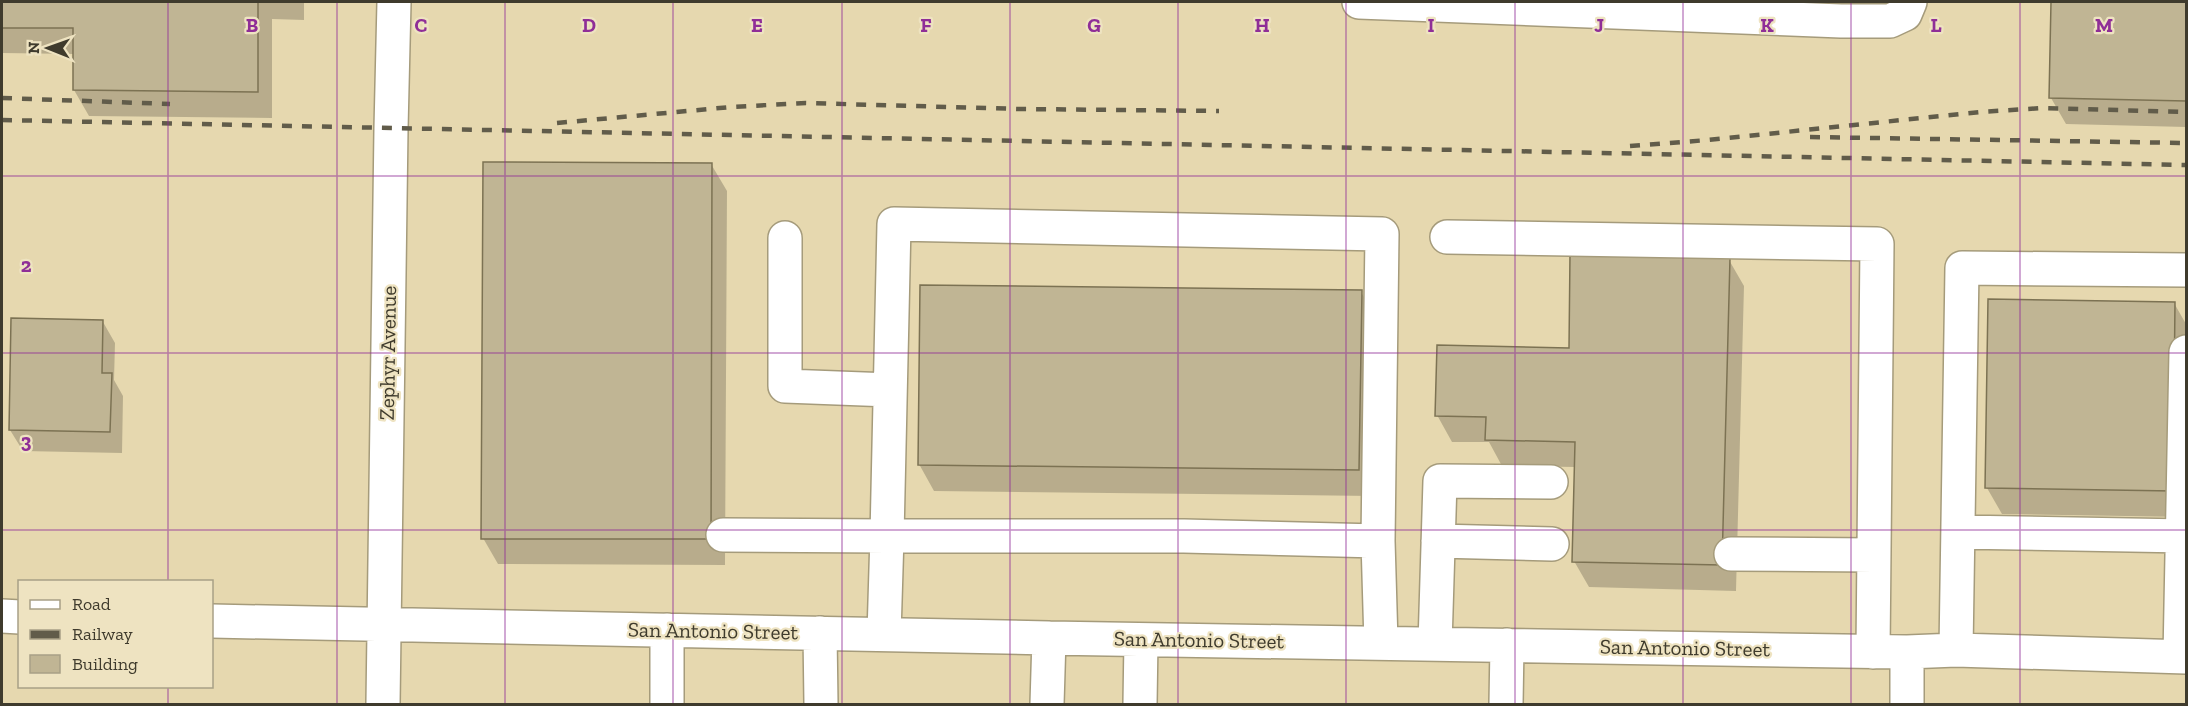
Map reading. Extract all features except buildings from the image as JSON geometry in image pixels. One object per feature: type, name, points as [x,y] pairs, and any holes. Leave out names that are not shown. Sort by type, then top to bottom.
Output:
[{"type":"street","name":"Zephyr Avenue","points":[[383,705],[394,2]]},
{"type":"street","points":[[1359,2],[1890,21],[1905,14],[1910,2]]},
{"type":"street","points":[[884,634],[894,224],[1382,234],[1378,541],[1381,643]]},
{"type":"street","points":[[1447,237],[1877,244],[1873,652]]},
{"type":"street","points":[[784,238],[785,386],[890,390]]},
{"type":"street","points":[[1956,650],[1962,268],[2187,270]]},
{"type":"street","points":[[2183,657],[2187,352]]},
{"type":"street","points":[[1435,644],[1440,482],[1551,482]]},
{"type":"street","points":[[1958,532],[2185,536]]},
{"type":"street","points":[[723,535],[1184,536],[1378,541]]},
{"type":"street","points":[[1438,541],[1552,544]]},
{"type":"street","points":[[1731,554],[1874,555]]},
{"type":"street","points":[[2,616],[18,617]]},
{"type":"street","name":"San Antonio Street","points":[[213,621],[1873,652],[1956,650],[2183,657]]},
{"type":"street","points":[[667,630],[667,705]]},
{"type":"street","points":[[820,633],[821,705]]},
{"type":"street","points":[[1047,705],[1048,638]]},
{"type":"street","points":[[1140,705],[1141,639]]},
{"type":"street","points":[[1506,705],[1507,645]]},
{"type":"street","points":[[1907,652],[1907,705]]},
{"type":"shaded area","points":[[2,2],[2186,2],[2186,704],[2,704]]},
{"type":"railway","points":[[2,98],[170,104]]},
{"type":"railway","points":[[557,123],[731,107],[806,103],[1020,109],[1219,111]]},
{"type":"railway","points":[[1630,146],[2042,108],[2186,112]]},
{"type":"railway","points":[[2,120],[2186,165]]},
{"type":"railway","points":[[1810,137],[2186,143]]}]
